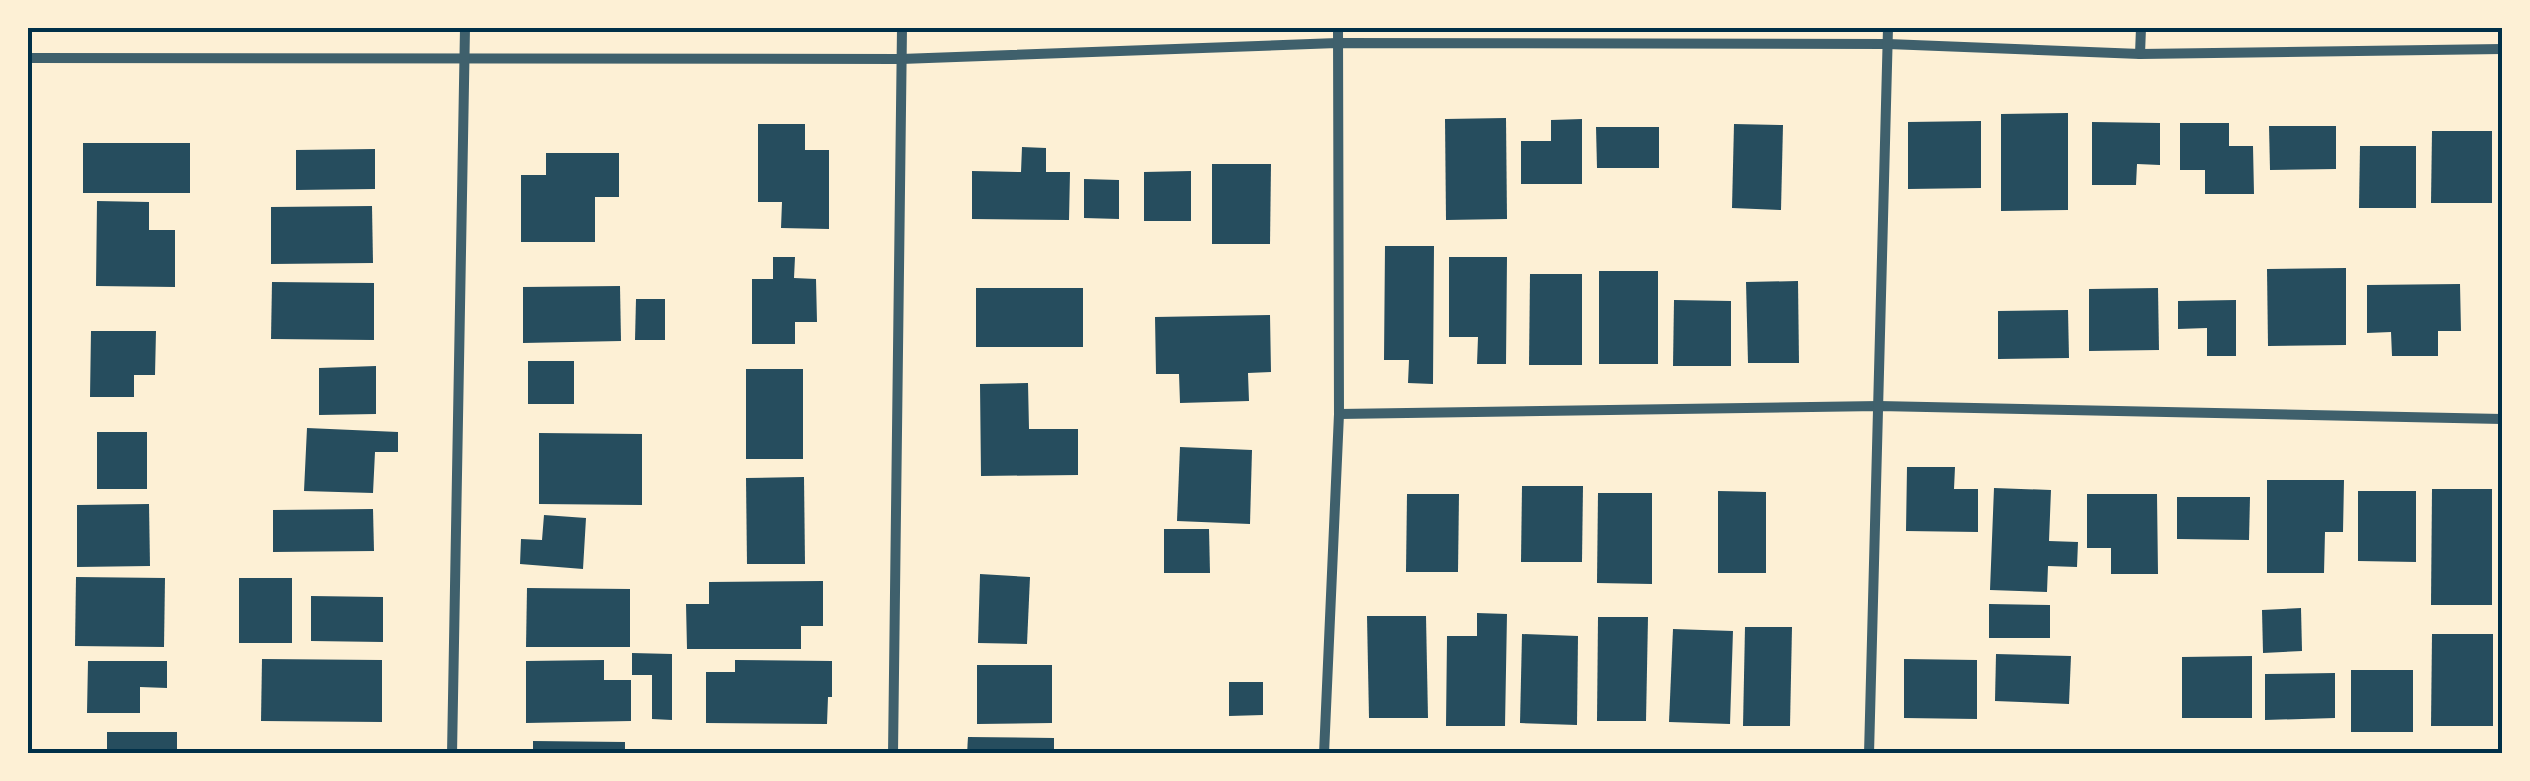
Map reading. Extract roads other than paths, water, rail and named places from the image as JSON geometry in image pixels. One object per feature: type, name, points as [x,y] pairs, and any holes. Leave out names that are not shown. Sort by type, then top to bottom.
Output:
[{"type":"street","points":[[452,754],[465,28]]},
{"type":"street","points":[[892,754],[902,28]]},
{"type":"street","points":[[1324,754],[1339,414],[1338,28]]},
{"type":"street","points":[[1869,754],[1888,28]]},
{"type":"street","points":[[2140,28],[2140,54]]},
{"type":"street","points":[[28,58],[902,58],[1337,43],[1888,44],[2140,54],[2502,50]]},
{"type":"street","points":[[1339,414],[1878,406],[2502,419]]}]
